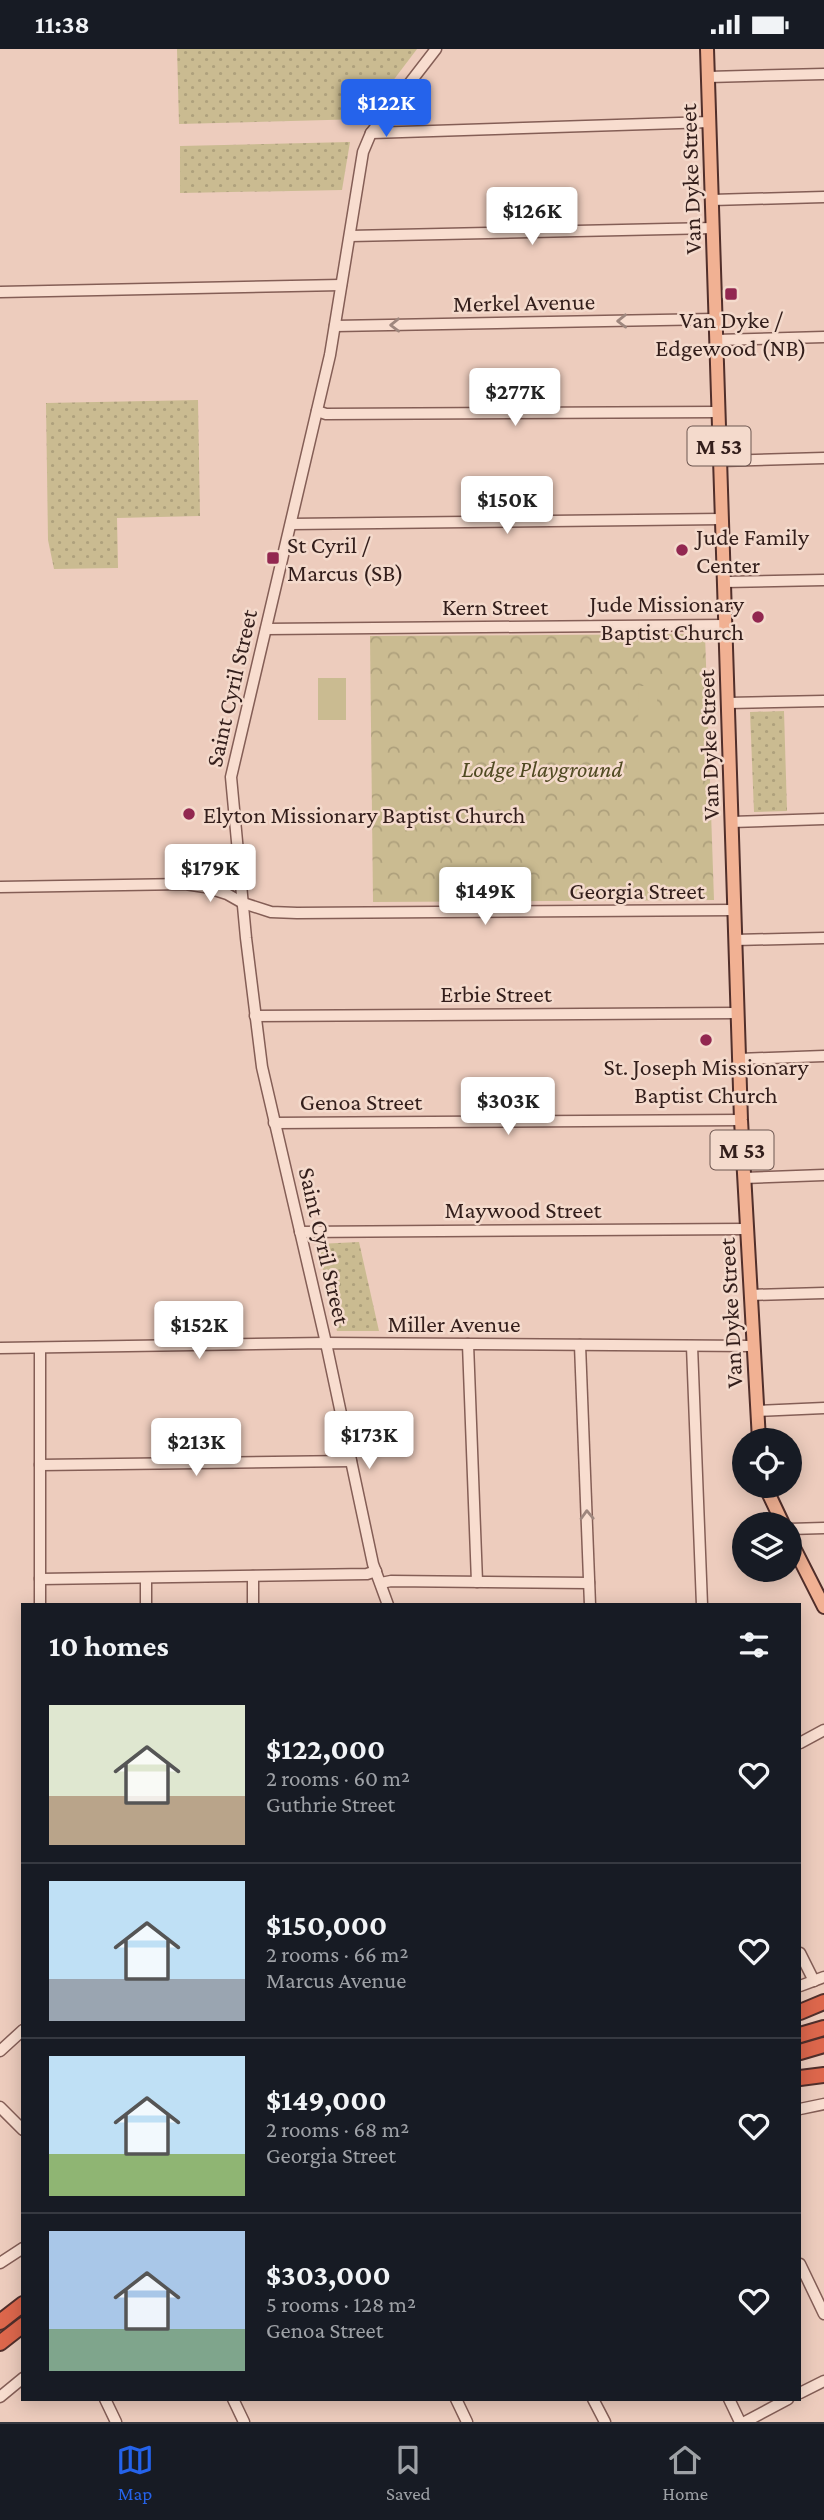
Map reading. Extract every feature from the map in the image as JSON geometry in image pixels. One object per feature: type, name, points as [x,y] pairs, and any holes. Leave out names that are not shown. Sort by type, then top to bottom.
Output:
[{"type":"highway","points":[[801,2012],[824,2002]]},
{"type":"highway","points":[[801,2035],[824,2028]]},
{"type":"highway","points":[[801,2052],[824,2045]]},
{"type":"highway","points":[[801,2078],[824,2075]]},
{"type":"highway","points":[[0,2322],[21,2306]]},
{"type":"highway","points":[[0,2343],[21,2327]]},
{"type":"main road","name":"Van Dyke Street","points":[[707,49],[737,1013],[758,1428]]},
{"type":"main road","points":[[802,1564],[824,1608]]},
{"type":"street","name":"Saint Cyril Street","points":[[387,1603],[376,1571],[262,1067],[231,775],[317,411],[335,326],[363,152],[371,133],[436,49]]},
{"type":"street","points":[[708,77],[824,74]]},
{"type":"street","points":[[371,133],[710,122]]},
{"type":"street","points":[[712,200],[824,197]]},
{"type":"street","points":[[350,236],[713,228]]},
{"type":"street","points":[[0,292],[341,285]]},
{"type":"street","name":"Merkel Avenue","points":[[335,326],[715,319]]},
{"type":"street","points":[[716,340],[824,337]]},
{"type":"street","points":[[317,411],[326,414],[718,412]]},
{"type":"street","points":[[720,461],[824,458]]},
{"type":"street","points":[[291,524],[722,519]]},
{"type":"street","points":[[724,582],[824,580]]},
{"type":"street","name":"Kern Street","points":[[266,629],[725,625]]},
{"type":"street","points":[[728,703],[824,701]]},
{"type":"street","points":[[731,822],[824,820]]},
{"type":"street","name":"Georgia Street","points":[[0,887],[185,884],[216,890],[271,912],[297,913],[734,910]]},
{"type":"street","points":[[735,940],[824,938]]},
{"type":"street","name":"Erbie Street","points":[[255,1016],[737,1013]]},
{"type":"street","points":[[739,1059],[824,1056]]},
{"type":"street","name":"Genoa Street","points":[[274,1123],[741,1120]]},
{"type":"street","points":[[744,1178],[824,1175]]},
{"type":"street","name":"Maywood Street","points":[[300,1232],[746,1229]]},
{"type":"street","points":[[750,1295],[824,1293]]},
{"type":"street","name":"Miller Avenue","points":[[0,1348],[326,1343],[752,1346]]},
{"type":"street","points":[[468,1344],[477,1582]]},
{"type":"street","points":[[580,1345],[590,1603]]},
{"type":"street","points":[[692,1346],[702,1603]]},
{"type":"street","points":[[40,1347],[40,1603]]},
{"type":"street","points":[[757,1411],[824,1408]]},
{"type":"street","points":[[40,1465],[351,1461]]},
{"type":"street","points":[[802,1529],[824,1528]]},
{"type":"street","points":[[40,1579],[367,1574],[376,1571]]},
{"type":"street","points":[[253,1576],[253,1603]]},
{"type":"street","points":[[146,1578],[146,1603]]},
{"type":"street","points":[[381,1583],[589,1583]]},
{"type":"street","points":[[801,1742],[824,1730]]},
{"type":"street","points":[[801,1955],[814,1982]]},
{"type":"street","points":[[801,1986],[824,1977]]},
{"type":"street","points":[[0,2051],[21,2032]]},
{"type":"street","points":[[801,2109],[824,2103]]},
{"type":"street","points":[[0,2107],[21,2128]]},
{"type":"street","points":[[0,2263],[21,2249]]},
{"type":"street","points":[[801,2267],[824,2313]]},
{"type":"street","points":[[0,2397],[21,2380]]},
{"type":"street","points":[[801,2392],[824,2381]]},
{"type":"street","points":[[106,2401],[116,2422]]},
{"type":"street","points":[[234,2401],[244,2422]]},
{"type":"street","points":[[457,2401],[467,2422]]},
{"type":"street","points":[[594,2401],[605,2422]]},
{"type":"street","points":[[730,2401],[743,2422],[784,2401]]},
{"type":"green space","points":[[177,49],[417,49],[364,119],[179,124]]},
{"type":"green space","points":[[350,142],[342,190],[180,193],[180,146]]},
{"type":"green space","points":[[198,400],[200,516],[117,518],[118,568],[54,569],[48,540],[46,403]]},
{"type":"green space","name":"Lodge Playground","points":[[705,634],[714,900],[373,902],[370,636]]},
{"type":"green space","points":[[318,678],[346,678],[346,720],[318,720]]},
{"type":"green space","points":[[639,686],[657,686],[657,726],[638,726]]},
{"type":"green space","points":[[784,711],[787,811],[754,812],[750,712]]},
{"type":"green space","points":[[359,1242],[379,1331],[337,1331],[317,1244]]},
{"type":"place","name":"Van Dyke / Edgewood (NB)","points":[[731,294]]},
{"type":"place","name":"Jude Family Center","points":[[682,550]]},
{"type":"place","name":"St Cyril / Marcus (SB)","points":[[273,558]]},
{"type":"place","name":"Jude Missionary Baptist Church","points":[[758,617]]},
{"type":"place","name":"Elyton Missionary Baptist Church","points":[[189,814]]},
{"type":"place","name":"St. Joseph Missionary Baptist Church","points":[[706,1040]]}]
